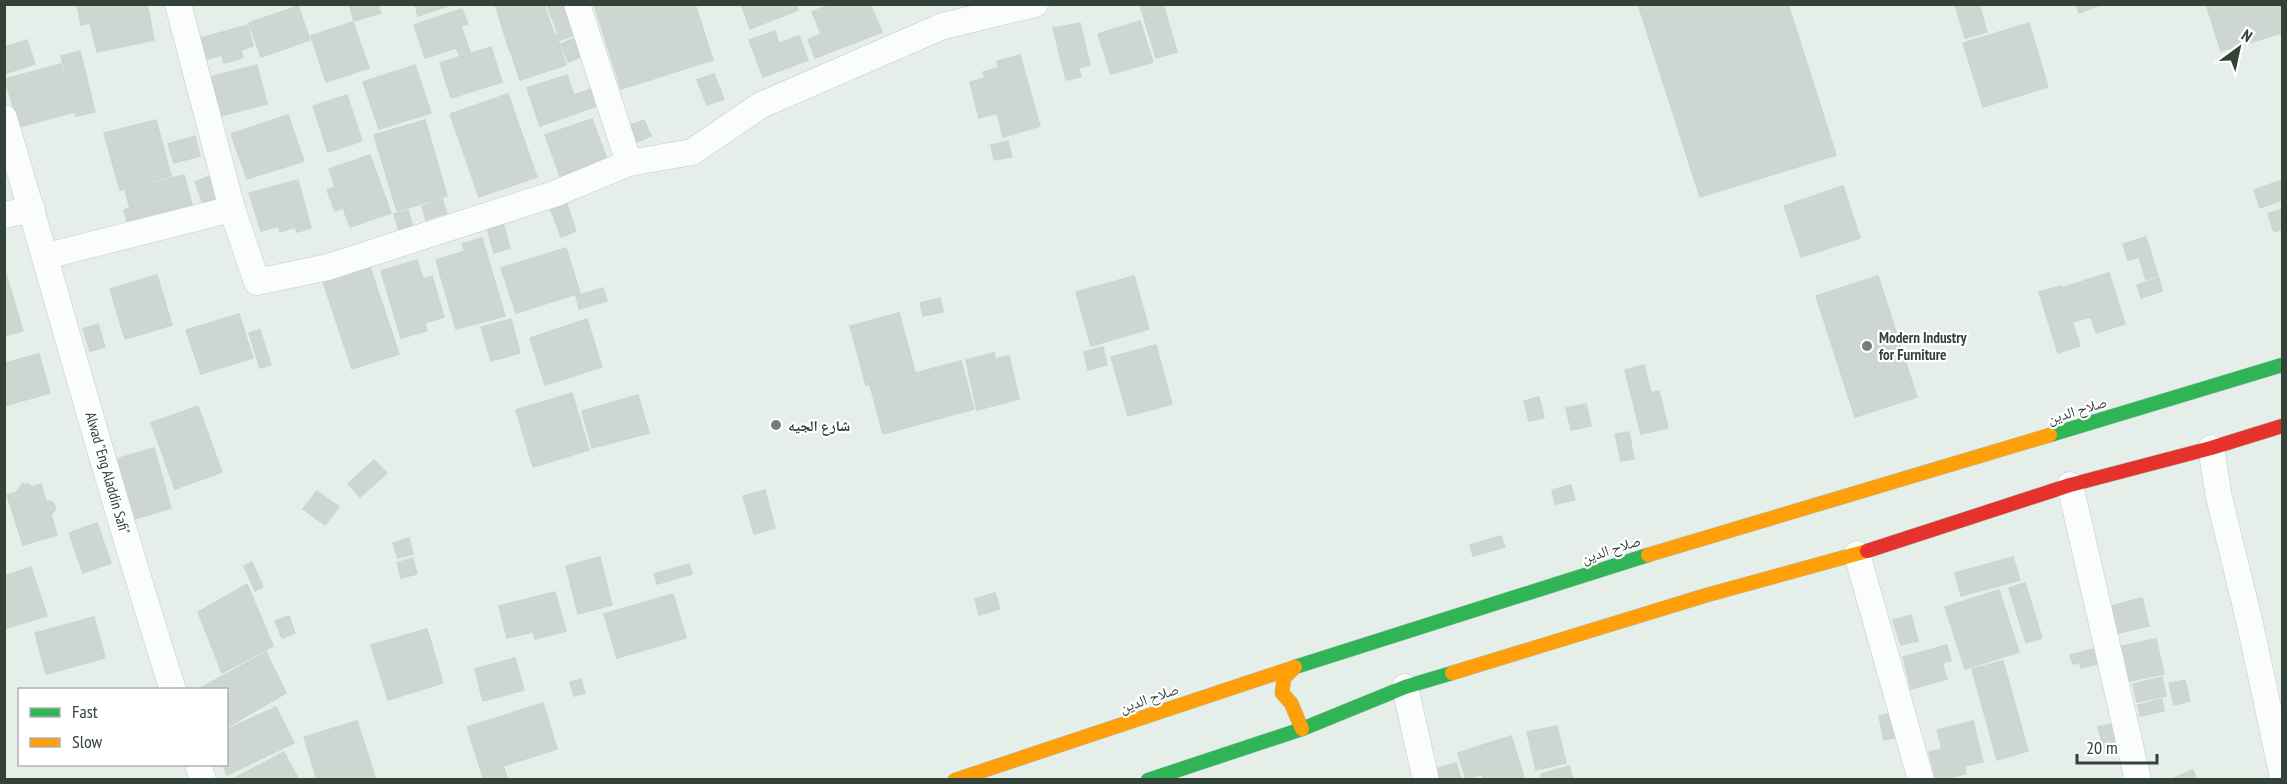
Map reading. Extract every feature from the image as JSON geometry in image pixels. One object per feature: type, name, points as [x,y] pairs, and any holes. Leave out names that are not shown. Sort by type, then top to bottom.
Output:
[{"type":"highway","name":"صلاح الدين","points":[[955,780],[1294,668],[1653,554],[2283,365]]},
{"type":"highway","points":[[1148,780],[1190,773],[1405,687],[1696,598],[1857,554],[2070,485],[2211,448],[2283,426]]},
{"type":"highway","points":[[1294,668],[1284,678],[1282,693],[1291,703],[1302,729]]},
{"type":"street","points":[[178,4],[232,209],[256,282],[328,267],[554,194],[629,163],[692,152],[761,105],[943,26],[1028,5]]},
{"type":"street","points":[[577,4],[629,163]]},
{"type":"street","name":"Alwad \"Eng Aladdin Safi\"","points":[[4,118],[46,256],[104,463],[172,688]]},
{"type":"street","points":[[4,215],[32,209]]},
{"type":"street","points":[[46,256],[232,209]]},
{"type":"street","points":[[2211,448],[2219,497],[2283,772]]},
{"type":"street","points":[[2070,485],[2138,780]]},
{"type":"street","points":[[1857,554],[1921,780]]},
{"type":"street","points":[[1405,687],[1426,780]]},
{"type":"building","points":[[77,4],[147,4],[154,40],[97,52],[90,23],[81,25]]},
{"type":"building","points":[[349,4],[378,4],[381,13],[354,21]]},
{"type":"building","points":[[415,4],[454,4],[418,16]]},
{"type":"building","points":[[495,4],[544,4],[554,34],[509,49]]},
{"type":"building","points":[[547,4],[567,4],[578,34],[560,40]]},
{"type":"building","points":[[594,4],[695,4],[713,60],[621,89]]},
{"type":"building","points":[[741,4],[796,4],[798,10],[750,29]]},
{"type":"building","points":[[831,4],[870,4],[882,32],[815,58],[808,40],[821,34],[812,12]]},
{"type":"building","points":[[1163,4],[1177,52],[1156,58],[1140,5]]},
{"type":"building","points":[[1638,4],[1788,4],[1836,155],[1700,197]]},
{"type":"building","points":[[1955,4],[1979,4],[1987,32],[1965,38]]},
{"type":"building","points":[[2076,4],[2102,4],[2079,13]]},
{"type":"building","points":[[2206,4],[2282,4],[2282,33],[2221,51]]},
{"type":"building","points":[[298,6],[310,40],[261,57],[249,23]]},
{"type":"building","points":[[462,9],[468,24],[461,26],[470,52],[459,55],[456,48],[425,58],[414,25]]},
{"type":"building","points":[[1140,21],[1153,62],[1111,74],[1098,34]]},
{"type":"building","points":[[353,22],[369,68],[326,82],[311,36]]},
{"type":"building","points":[[1080,23],[1090,65],[1079,68],[1081,77],[1066,80],[1053,28]]},
{"type":"building","points":[[2029,23],[2048,87],[1983,107],[1963,43]]},
{"type":"building","points":[[248,25],[253,46],[241,50],[243,58],[224,63],[222,55],[207,59],[201,38]]},
{"type":"building","points":[[775,31],[779,43],[799,36],[808,60],[763,77],[749,40]]},
{"type":"building","points":[[556,34],[566,65],[520,80],[510,50]]},
{"type":"building","points":[[578,37],[585,55],[568,62],[561,44]]},
{"type":"building","points":[[27,40],[35,64],[4,74],[4,47]]},
{"type":"building","points":[[491,47],[502,82],[451,98],[440,63]]},
{"type":"building","points":[[80,51],[95,112],[76,116],[61,56]]},
{"type":"building","points":[[1020,55],[1040,126],[1003,137],[997,113],[979,118],[970,82],[985,78],[983,72],[998,68],[997,61]]},
{"type":"building","points":[[61,64],[74,112],[19,127],[5,79]]},
{"type":"building","points":[[257,65],[267,104],[220,116],[210,77]]},
{"type":"building","points":[[415,65],[431,113],[379,129],[363,82]]},
{"type":"building","points":[[714,74],[724,99],[707,105],[697,80]]},
{"type":"building","points":[[567,75],[574,95],[594,88],[600,105],[540,126],[527,88]]},
{"type":"building","points":[[508,94],[537,177],[479,197],[450,114]]},
{"type":"building","points":[[347,95],[362,141],[328,152],[313,106]]},
{"type":"building","points":[[288,115],[304,161],[247,179],[231,134]]},
{"type":"building","points":[[592,119],[607,159],[560,176],[545,135]]},
{"type":"building","points":[[156,120],[171,176],[120,190],[104,133]]},
{"type":"building","points":[[425,120],[447,196],[397,211],[374,135]]},
{"type":"building","points":[[644,120],[651,136],[629,145],[623,128]]},
{"type":"building","points":[[195,136],[200,156],[174,163],[168,144]]},
{"type":"building","points":[[1008,141],[1012,157],[994,160],[991,145]]},
{"type":"building","points":[[370,155],[391,213],[350,227],[343,208],[335,211],[327,190],[335,187],[329,169]]},
{"type":"building","points":[[184,175],[194,212],[129,229],[124,210],[130,208],[125,190]]},
{"type":"building","points":[[213,175],[221,197],[203,203],[195,182]]},
{"type":"building","points":[[298,180],[311,228],[297,232],[295,227],[280,232],[279,226],[261,231],[249,193]]},
{"type":"building","points":[[2282,180],[2282,200],[2260,208],[2254,190]]},
{"type":"building","points":[[1843,186],[1860,238],[1801,257],[1784,206]]},
{"type":"building","points":[[442,199],[447,213],[426,220],[422,206]]},
{"type":"building","points":[[567,204],[576,231],[561,237],[551,210]]},
{"type":"building","points":[[2282,209],[2282,229],[2274,232],[2268,214]]},
{"type":"building","points":[[408,210],[413,227],[399,231],[394,214]]},
{"type":"building","points":[[503,223],[510,248],[494,253],[487,228]]},
{"type":"building","points":[[2146,237],[2158,276],[2146,280],[2139,257],[2128,260],[2123,244]]},
{"type":"building","points":[[482,238],[505,316],[456,329],[436,260],[465,251],[462,244]]},
{"type":"building","points":[[566,248],[580,293],[516,313],[501,268]]},
{"type":"building","points":[[417,260],[423,279],[432,276],[444,317],[425,323],[427,331],[401,338],[381,271]]},
{"type":"building","points":[[369,264],[399,354],[352,369],[322,279]]},
{"type":"building","points":[[4,267],[23,331],[4,336]]},
{"type":"building","points":[[2109,273],[2125,324],[2096,333],[2091,317],[2072,322],[2061,288]]},
{"type":"building","points":[[157,275],[172,325],[125,339],[110,289]]},
{"type":"building","points":[[1134,276],[1149,329],[1091,346],[1076,292]]},
{"type":"building","name":"Modern Industry for Furniture","points":[[1878,276],[1917,397],[1855,417],[1816,296]]},
{"type":"building","points":[[2159,278],[2162,291],[2141,298],[2137,285]]},
{"type":"building","points":[[2061,286],[2080,346],[2058,353],[2039,292]]},
{"type":"building","points":[[603,288],[607,301],[579,309],[576,296]]},
{"type":"building","points":[[940,298],[943,312],[923,316],[920,303]]},
{"type":"building","points":[[899,313],[915,372],[866,385],[850,326]]},
{"type":"building","points":[[239,314],[253,358],[201,374],[186,330]]},
{"type":"building","points":[[511,319],[520,353],[491,361],[481,327]]},
{"type":"building","points":[[587,319],[602,367],[545,385],[530,338]]},
{"type":"building","points":[[98,324],[105,347],[90,351],[83,329]]},
{"type":"building","points":[[260,330],[271,365],[260,368],[249,333]]},
{"type":"building","points":[[1156,345],[1172,404],[1128,416],[1111,357]]},
{"type":"building","points":[[1103,347],[1107,365],[1088,370],[1084,352]]},
{"type":"building","points":[[994,353],[995,359],[1009,356],[1019,399],[977,410],[966,360]]},
{"type":"building","points":[[39,354],[50,393],[4,406],[4,363]]},
{"type":"building","points":[[961,361],[974,409],[883,434],[870,385]]},
{"type":"building","points":[[1644,365],[1651,393],[1659,391],[1668,428],[1641,434],[1625,370]]},
{"type":"building","points":[[572,393],[589,450],[533,467],[516,410]]},
{"type":"building","points":[[638,395],[649,433],[592,448],[582,411]]},
{"type":"building","points":[[1539,397],[1544,418],[1529,421],[1524,401]]},
{"type":"building","points":[[1586,404],[1591,426],[1571,430],[1566,408]]},
{"type":"building","points":[[198,406],[222,472],[175,489],[151,423]]},
{"type":"building","points":[[1629,432],[1634,459],[1621,461],[1615,434]]},
{"type":"building","points":[[154,448],[171,508],[131,520],[113,460]]},
{"type":"building","points":[[374,460],[387,473],[360,497],[348,484]]},
{"type":"building","points":[[22,484],[32,487],[41,484],[46,501],[52,502],[55,506],[51,515],[57,535],[23,545],[7,495],[17,492]]},
{"type":"building","points":[[1571,485],[1575,500],[1555,504],[1552,490]]},
{"type":"building","points":[[765,490],[775,528],[754,534],[743,496]]},
{"type":"building","points":[[317,491],[339,507],[325,525],[303,509]]},
{"type":"building","points":[[97,523],[111,563],[83,573],[69,533]]},
{"type":"building","points":[[1501,536],[1505,547],[1473,556],[1470,545]]},
{"type":"building","points":[[409,538],[413,554],[398,558],[393,543]]},
{"type":"building","points":[[600,557],[612,605],[578,614],[566,566]]},
{"type":"building","points":[[2013,557],[2020,580],[1961,596],[1955,573]]},
{"type":"building","points":[[413,558],[417,574],[401,578],[397,563]]},
{"type":"building","points":[[252,562],[263,587],[255,591],[244,566]]},
{"type":"building","points":[[689,564],[692,574],[657,584],[654,574]]},
{"type":"building","points":[[31,567],[47,616],[4,629],[4,576]]},
{"type":"building","points":[[2025,583],[2042,638],[2026,643],[2009,588]]},
{"type":"building","points":[[247,584],[273,646],[222,673],[198,612]]},
{"type":"building","points":[[1999,590],[2019,652],[1965,669],[1945,607]]},
{"type":"building","points":[[555,592],[566,631],[535,639],[533,632],[507,638],[499,606]]},
{"type":"building","points":[[995,593],[1000,609],[979,615],[975,599]]},
{"type":"building","points":[[673,594],[686,638],[617,658],[604,614]]},
{"type":"building","points":[[2142,598],[2149,626],[2110,635],[2103,608]]},
{"type":"building","points":[[1911,615],[1918,641],[1901,645],[1893,620]]},
{"type":"building","points":[[289,616],[295,633],[282,638],[275,621]]},
{"type":"building","points":[[94,617],[105,658],[46,674],[35,633]]},
{"type":"building","points":[[427,629],[443,683],[388,700],[371,645]]},
{"type":"building","points":[[2156,639],[2164,674],[2130,681],[2122,646]]},
{"type":"building","points":[[1947,645],[1951,661],[1942,663],[1947,679],[1911,689],[1903,657]]},
{"type":"building","points":[[2098,648],[2102,663],[2081,668],[2080,662],[2073,664],[2070,655]]},
{"type":"building","points":[[266,652],[286,693],[228,727],[228,688],[201,688]]},
{"type":"building","points":[[515,658],[524,690],[483,701],[475,669]]},
{"type":"building","points":[[2003,661],[2028,751],[1997,760],[1972,669]]},
{"type":"building","points":[[2162,677],[2166,696],[2137,702],[2133,684]]},
{"type":"building","points":[[581,679],[585,693],[574,696],[570,682]]},
{"type":"building","points":[[2185,680],[2190,701],[2174,705],[2169,683]]},
{"type":"building","points":[[2162,699],[2164,711],[2140,716],[2138,705]]},
{"type":"building","points":[[543,703],[557,749],[503,766],[508,780],[484,780],[467,727]]},
{"type":"building","points":[[276,707],[294,743],[227,775],[223,766],[228,766],[228,729]]},
{"type":"building","points":[[1896,712],[1901,736],[1884,740],[1879,716]]},
{"type":"building","points":[[357,721],[376,780],[317,780],[304,737]]},
{"type":"building","points":[[1973,721],[1983,762],[1964,766],[1966,774],[1936,780],[1929,752],[1942,749],[1937,730]]},
{"type":"building","points":[[2112,724],[2118,746],[2104,750],[2098,727]]},
{"type":"building","points":[[1557,726],[1566,763],[1536,770],[1527,732]]},
{"type":"building","points":[[1511,736],[1524,777],[1515,780],[1484,780],[1482,774],[1466,779],[1458,753]]},
{"type":"building","points":[[284,752],[299,780],[231,780]]},
{"type":"building","points":[[1456,763],[1461,780],[1434,780],[1431,770]]},
{"type":"building","points":[[1569,766],[1573,780],[1542,780],[1541,774]]},
{"type":"building","points":[[2193,770],[2197,780],[2174,780],[2174,778]]},
{"type":"traffic: fast","points":[[2050,435],[2282,365]]},
{"type":"traffic: fast","points":[[1295,667],[1648,555]]},
{"type":"traffic: fast","points":[[1148,780],[1302,729],[1405,687],[1452,673]]},
{"type":"traffic: slow","points":[[1648,555],[2050,435]]},
{"type":"traffic: slow","points":[[1452,673],[1707,595],[1867,551]]},
{"type":"traffic: slow","points":[[955,780],[1295,667]]},
{"type":"traffic: slow","points":[[1294,668],[1284,678],[1282,693],[1291,703],[1302,729]]},
{"type":"traffic: jam","points":[[1867,551],[2070,485],[2211,448],[2282,426]]},
{"type":"place","name":"Modern Industry for Furniture","points":[[1867,346]]},
{"type":"place","name":"شارع الجيه","points":[[776,425]]}]
